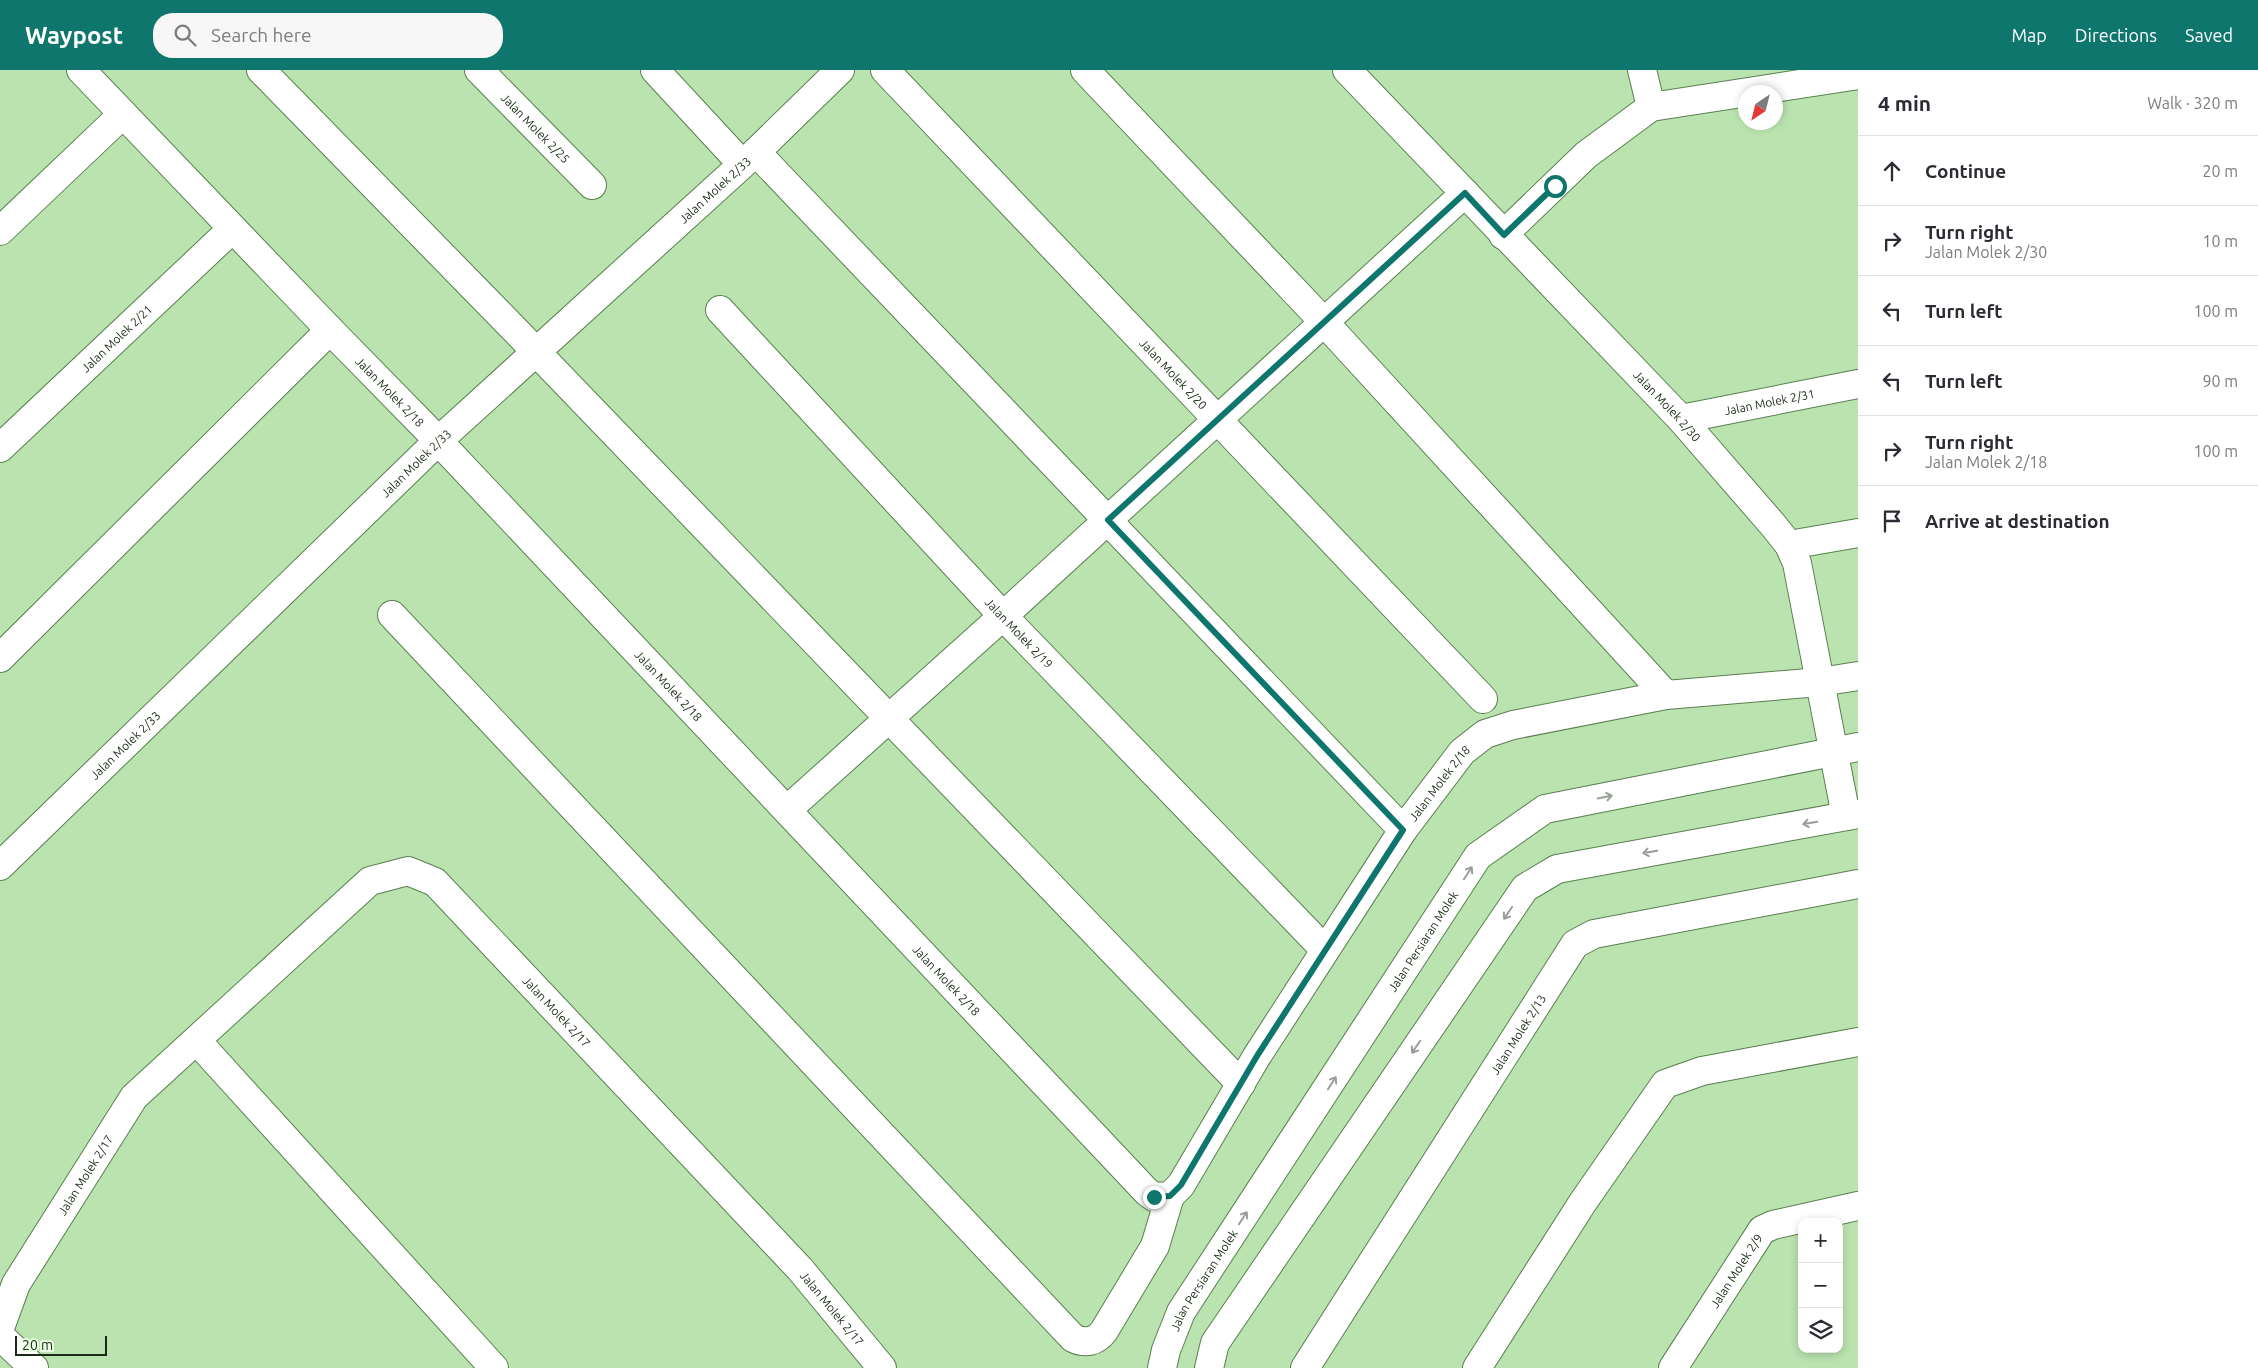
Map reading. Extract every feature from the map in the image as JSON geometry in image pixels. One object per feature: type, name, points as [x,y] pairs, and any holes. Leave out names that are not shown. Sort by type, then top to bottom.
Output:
[{"type":"street","name":"Jalan Molek 2/18","points":[[81,70],[438,441],[1147,1192],[1154,1197],[1170,1196],[1181,1185],[1241,1084],[1403,830],[1462,752],[1485,734],[1512,725],[1666,694],[1820,682],[1858,676]]},
{"type":"street","points":[[261,70],[536,352],[1241,1084]]},
{"type":"street","name":"Jalan Molek 2/25","points":[[480,70],[592,185]]},
{"type":"street","points":[[655,70],[749,158],[1108,520],[1403,830]]},
{"type":"street","name":"Jalan Molek 2/33","points":[[0,866],[438,441],[749,158],[840,70]]},
{"type":"street","name":"Jalan Molek 2/20","points":[[885,70],[1483,698]]},
{"type":"street","points":[[1085,70],[1324,322],[1666,694]]},
{"type":"street","name":"Jalan Molek 2/30","points":[[1347,70],[1681,419],[1789,546],[1797,563],[1820,682],[1846,749],[1852,815]]},
{"type":"street","points":[[1642,70],[1651,107]]},
{"type":"street","points":[[1504,235],[1586,155],[1651,107],[1858,75]]},
{"type":"street","points":[[0,231],[123,114]]},
{"type":"street","points":[[787,810],[890,719],[1465,193]]},
{"type":"street","name":"Jalan Molek 2/21","points":[[0,448],[232,229]]},
{"type":"street","name":"Jalan Molek 2/19","points":[[720,310],[1003,616],[1325,950]]},
{"type":"street","points":[[0,658],[330,330]]},
{"type":"street","name":"Jalan Molek 2/31","points":[[1681,419],[1858,384]]},
{"type":"street","points":[[1789,546],[1858,533]]},
{"type":"street","points":[[392,615],[1073,1338],[1087,1342],[1095,1339],[1104,1331],[1155,1246],[1170,1196]]},
{"type":"street","name":"Jalan Persiaran Molek","points":[[1162,1368],[1166,1350],[1181,1312],[1478,856],[1545,809],[1846,749]]},
{"type":"street","points":[[1209,1368],[1215,1343],[1525,888],[1557,869],[1852,815]]},
{"type":"street","name":"Jalan Molek 2/17","points":[[0,1328],[16,1284],[134,1097],[370,881],[408,870],[435,882],[800,1269],[882,1368]]},
{"type":"street","name":"Jalan Molek 2/13","points":[[1305,1368],[1575,944],[1594,934],[1858,884]]},
{"type":"street","points":[[197,1041],[494,1368]]},
{"type":"street","points":[[1477,1368],[1583,1202],[1665,1084],[1702,1071],[1858,1042]]},
{"type":"street","name":"Jalan Molek 2/9","points":[[1673,1368],[1762,1230],[1773,1225],[1858,1206]]},
{"type":"street","points":[[0,1336],[34,1368]]},
{"type":"route","points":[[1154,1197],[1170,1196],[1181,1185],[1257,1056],[1403,830],[1108,520],[1465,193],[1504,235],[1555,186]]}]
